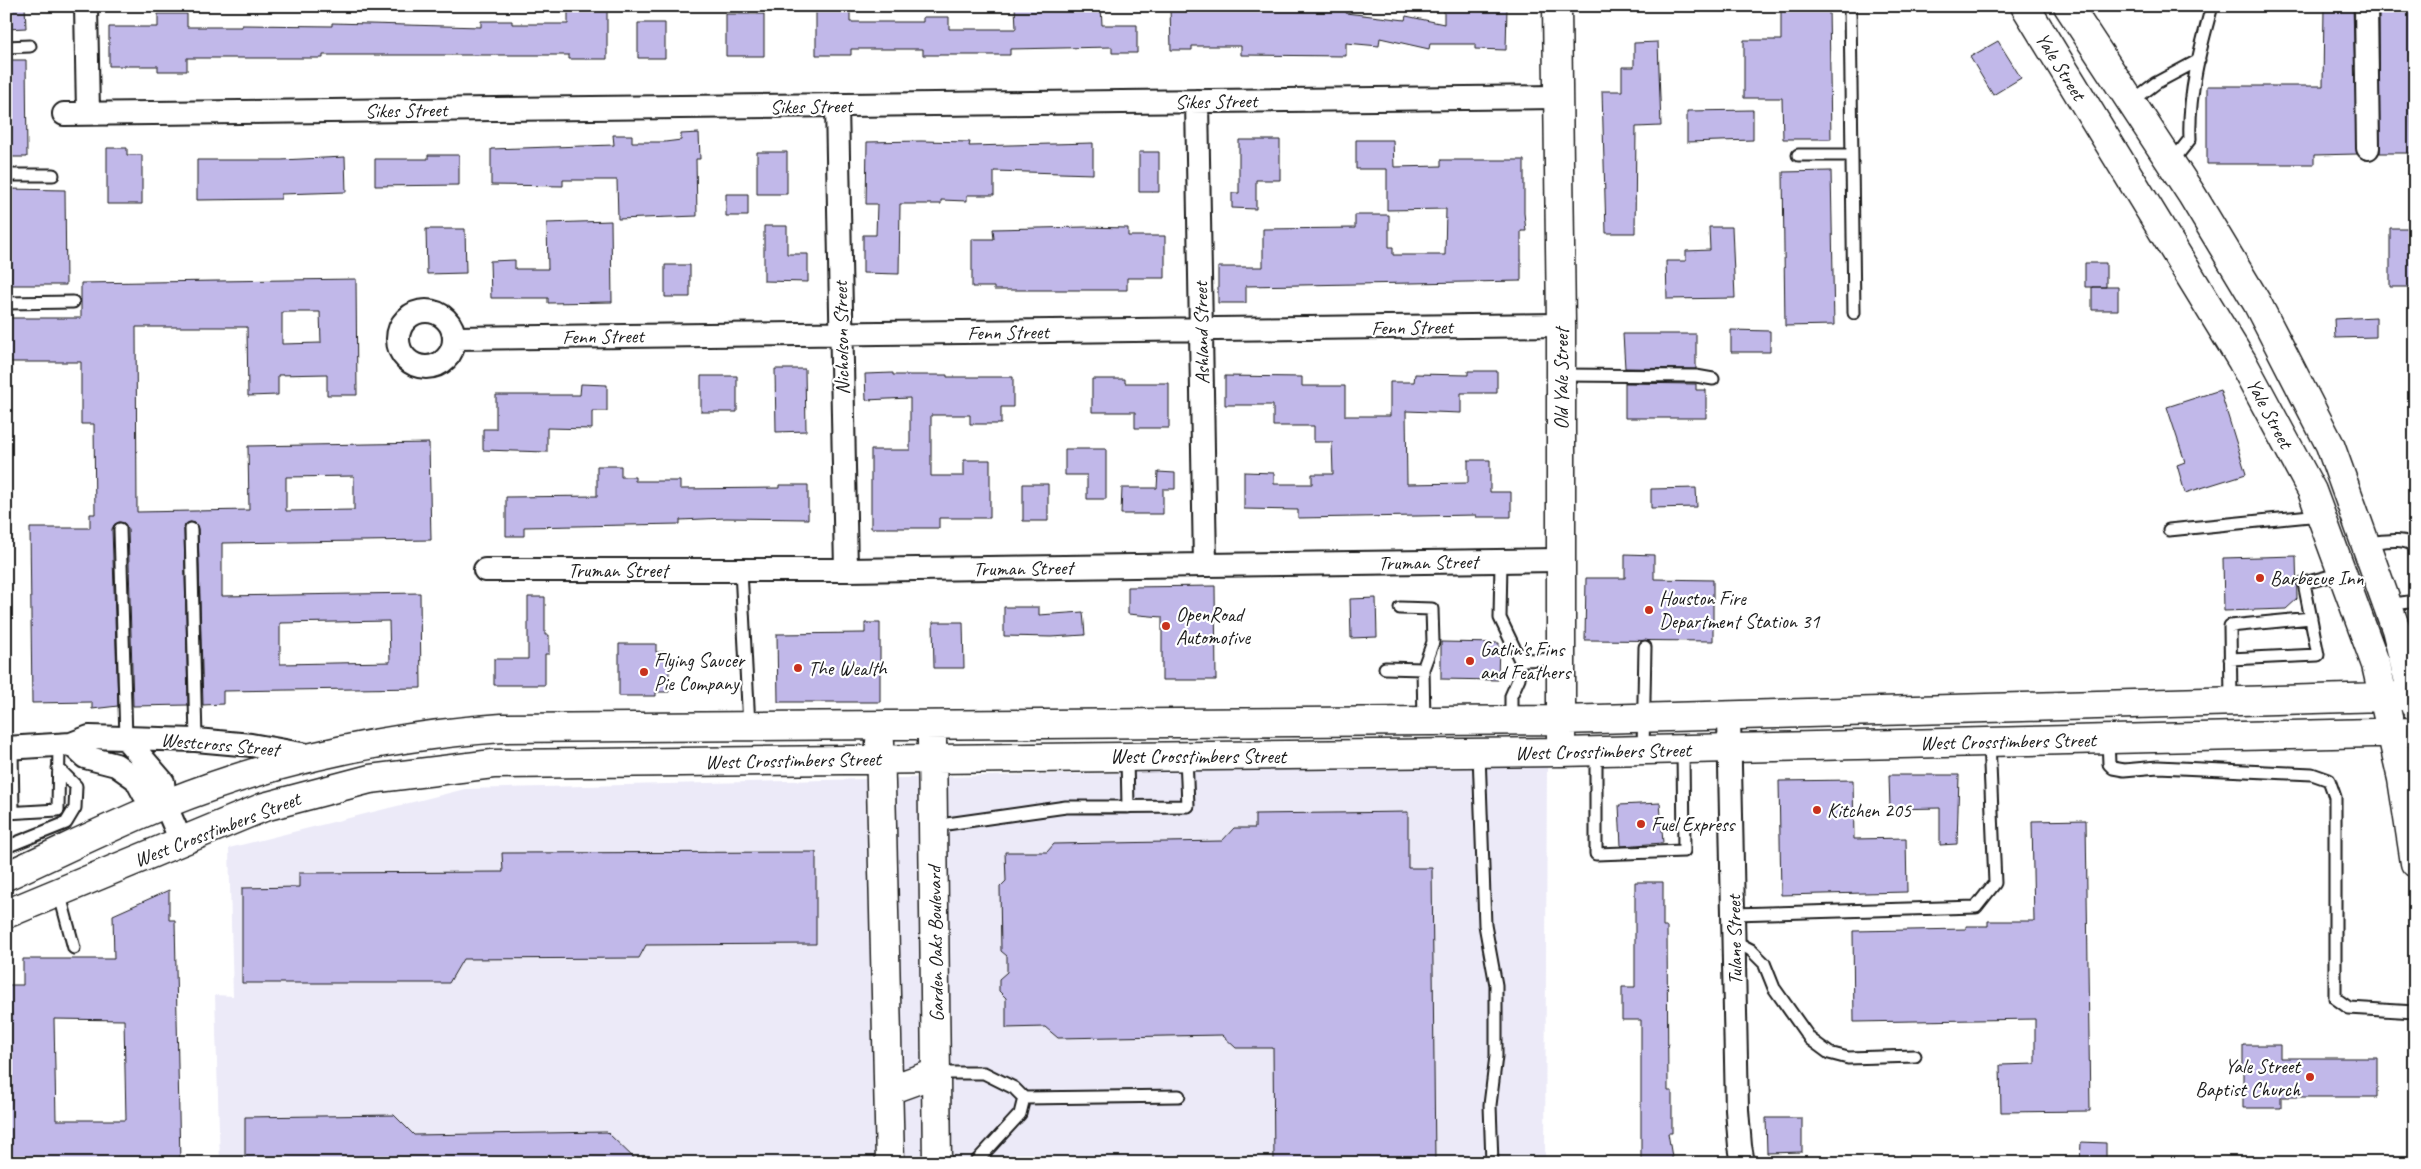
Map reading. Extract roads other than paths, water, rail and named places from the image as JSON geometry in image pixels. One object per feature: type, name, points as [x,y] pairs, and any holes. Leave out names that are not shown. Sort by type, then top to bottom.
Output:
[{"type":"main road","name":"Old Yale Street","points":[[1557,6],[1561,325],[1561,752]]},
{"type":"main road","name":"Yale Street","points":[[2025,6],[2242,362],[2312,491],[2376,665],[2383,698],[2403,733],[2402,779],[2415,863]]},
{"type":"main road","name":"Yale Street","points":[[2068,6],[2192,195],[2257,303],[2330,445],[2388,605],[2414,699]]},
{"type":"main road","points":[[2154,218],[2192,195]]},
{"type":"main road","points":[[2280,432],[2313,413]]},
{"type":"main road","name":"West Crosstimbers Street","points":[[6,876],[165,804],[258,772],[313,756],[445,732],[502,728],[1561,720],[1729,717],[1990,707],[2231,701],[2414,699]]},
{"type":"main road","points":[[1989,741],[1990,707]]},
{"type":"main road","points":[[1221,722],[1222,755]]},
{"type":"main road","points":[[879,725],[890,1163]]},
{"type":"main road","name":"Garden Oaks Boulevard","points":[[931,725],[937,1163]]},
{"type":"main road","points":[[735,761],[741,726]]},
{"type":"main road","points":[[439,769],[445,732]]},
{"type":"main road","name":"West Crosstimbers Street","points":[[6,914],[264,807],[321,790],[370,779],[439,769],[536,762],[1596,752],[1989,741],[2403,733]]},
{"type":"main road","points":[[889,1090],[936,1073]]},
{"type":"street","points":[[86,6],[88,113]]},
{"type":"street","points":[[2366,6],[2368,148]]},
{"type":"street","name":"Sikes Street","points":[[64,114],[1558,98]]},
{"type":"street","name":"Ashland Street","points":[[1197,101],[1205,565]]},
{"type":"street","name":"Nicholson Street","points":[[837,105],[846,570]]},
{"type":"street","name":"Fenn Street","points":[[454,338],[1561,325]]},
{"type":"street","name":"Truman Street","points":[[485,570],[846,570],[1561,560]]},
{"type":"street","name":"Tulane Street","points":[[1729,717],[1738,1110],[1743,1163]]},
{"type":"street","name":"Westcross Street","points":[[9,748],[65,744],[89,736],[126,739],[196,740],[251,745],[313,756]]},
{"type":"street","name":"Westcross Street","points":[[126,739],[163,782],[165,804],[180,841]]},
{"type":"street","points":[[65,744],[85,757],[116,764],[136,779],[144,794],[165,804]]},
{"type":"lane","points":[[1850,6],[1854,313]]},
{"type":"lane","points":[[2171,164],[2190,140],[2189,113],[2212,6]]},
{"type":"lane","points":[[6,47],[30,46]]},
{"type":"lane","points":[[2131,102],[2156,84],[2199,60]]},
{"type":"lane","points":[[1798,155],[1852,155]]},
{"type":"lane","points":[[6,175],[53,175]]},
{"type":"lane","points":[[6,303],[73,302]]},
{"type":"lane","points":[[1561,375],[1696,376],[1713,379]]},
{"type":"lane","points":[[2169,530],[2320,514]]},
{"type":"lane","points":[[191,529],[196,740]]},
{"type":"lane","points":[[120,530],[126,739]]},
{"type":"lane","points":[[2367,543],[2392,540],[2407,542],[2415,547]]},
{"type":"lane","points":[[1501,561],[1500,618],[1520,660],[1520,678],[1511,696],[1511,720]]},
{"type":"lane","points":[[741,570],[741,726]]},
{"type":"lane","points":[[2230,659],[2318,655],[2304,583],[2342,573]]},
{"type":"lane","points":[[2388,605],[2415,601]]},
{"type":"lane","points":[[1400,608],[1432,609],[1433,642],[1423,669],[1424,721]]},
{"type":"lane","points":[[2231,701],[2230,626],[2311,618]]},
{"type":"lane","points":[[1643,750],[1645,647]]},
{"type":"lane","points":[[1520,660],[1561,659]]},
{"type":"lane","points":[[1385,668],[1423,669]]},
{"type":"lane","points":[[2108,740],[2109,764],[2113,768],[2118,769],[2173,768],[2312,774],[2329,780],[2335,797],[2335,998],[2349,1008],[2415,1012]]},
{"type":"lane","points":[[1734,914],[1976,907],[1995,883],[1989,741]]},
{"type":"lane","points":[[9,748],[10,812],[58,810],[58,768],[65,744]]},
{"type":"lane","points":[[1596,752],[1596,854],[1684,851],[1683,749]]},
{"type":"lane","points":[[1479,753],[1485,925],[1496,985],[1496,1056],[1490,1105],[1492,1163]]},
{"type":"lane","points":[[1127,756],[1128,807]]},
{"type":"lane","points":[[933,826],[1066,808],[1188,806],[1186,756]]},
{"type":"lane","points":[[6,846],[66,824],[75,808],[76,786],[58,768]]},
{"type":"lane","points":[[59,892],[74,948]]},
{"type":"lane","points":[[1734,941],[1751,950],[1764,963],[1774,988],[1810,1039],[1829,1053],[1848,1058],[1915,1056]]},
{"type":"lane","points":[[936,1073],[984,1073],[1014,1088],[1024,1098],[1179,1096]]},
{"type":"lane","points":[[975,1163],[1020,1114],[1024,1098]]},
{"type":"place","name":"Barbecue Inn","points":[[2260,578]]},
{"type":"place","name":"Houston Fire Department Station 31","points":[[1649,610]]},
{"type":"place","name":"OpenRoad Automotive","points":[[1166,626]]},
{"type":"place","name":"Gatlin's Fins and Feathers","points":[[1470,661]]},
{"type":"place","name":"The Wealth","points":[[798,668]]},
{"type":"place","name":"Flying Saucer Pie Company","points":[[644,672]]},
{"type":"place","name":"Kitchen 205","points":[[1817,810]]},
{"type":"place","name":"Fuel Express","points":[[1641,824]]},
{"type":"place","name":"Yale Street Baptist Church","points":[[2310,1077]]}]
